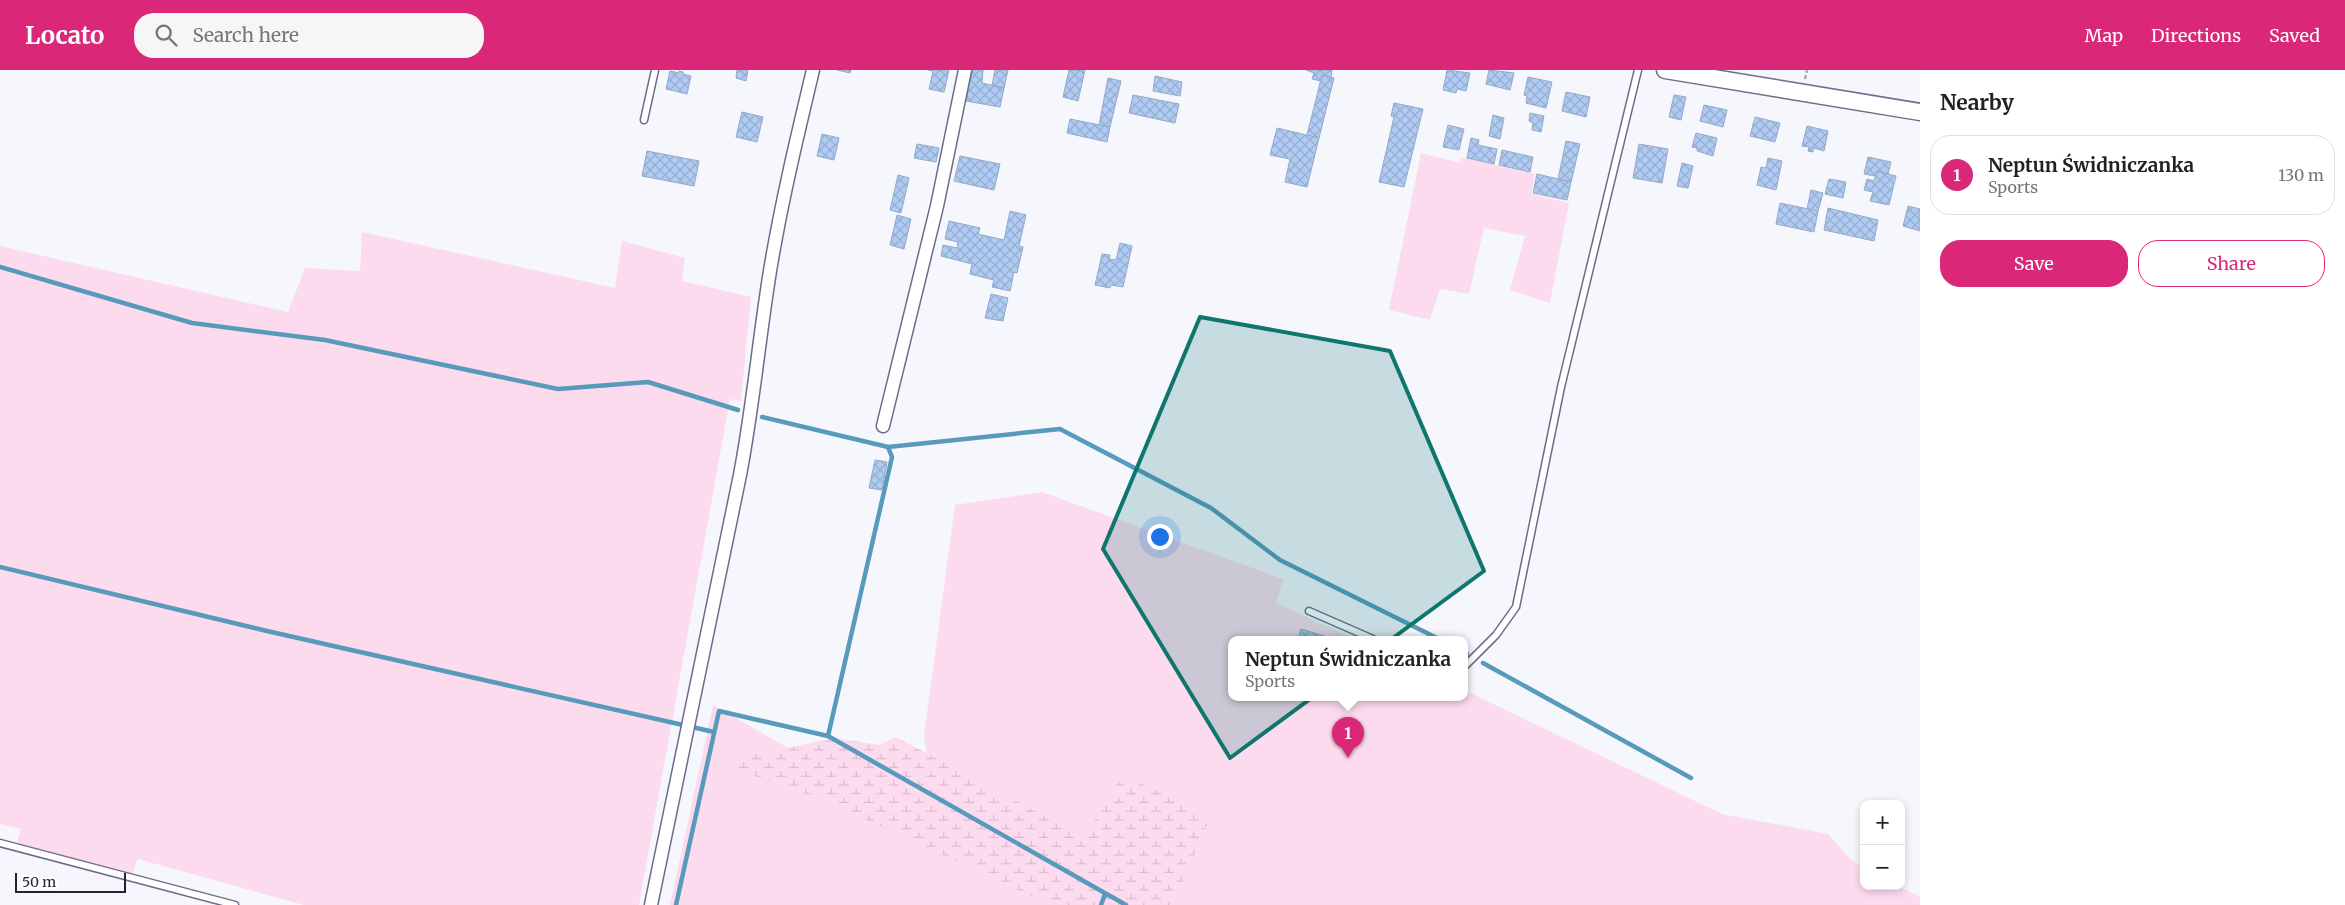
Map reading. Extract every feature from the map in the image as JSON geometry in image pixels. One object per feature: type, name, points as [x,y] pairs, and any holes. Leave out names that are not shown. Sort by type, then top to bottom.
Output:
[{"type":"street","points":[[651,905],[753,408],[774,248],[813,70]]},
{"type":"street","points":[[883,426],[937,206],[965,70]]},
{"type":"street","points":[[1665,70],[1920,112]]},
{"type":"lane","points":[[644,120],[656,70]]},
{"type":"lane","points":[[1468,663],[1496,635],[1516,607],[1561,387],[1638,70]]},
{"type":"lane","points":[[1309,611],[1367,636]]},
{"type":"lane","points":[[0,843],[235,905]]},
{"type":"highlighted area","points":[[1200,317],[1390,351],[1484,571],[1230,758],[1103,549]]},
{"type":"green space","points":[[1421,153],[1460,163],[1461,157],[1535,174],[1531,194],[1569,203],[1550,303],[1510,290],[1525,236],[1484,228],[1469,294],[1440,289],[1430,320],[1389,310]]},
{"type":"green space","points":[[362,232],[615,288],[622,241],[685,258],[682,281],[751,297],[741,401],[730,399],[639,905],[304,905],[138,859],[132,875],[16,846],[21,829],[0,824],[0,246],[288,312],[305,268],[360,271]]},
{"type":"green space","points":[[1042,492],[1283,579],[1276,603],[1348,636],[1228,636],[1228,701],[1468,701],[1468,692],[1722,814],[1828,834],[1852,861],[1860,866],[1860,890],[1905,890],[1920,897],[1920,905],[670,905],[713,705],[940,835],[924,736],[955,505]]},
{"type":"green space","points":[[896,737],[1084,837],[1123,775],[1211,816],[1173,905],[1051,905],[823,800],[718,763],[833,738],[880,745]]},
{"type":"building","points":[[737,70],[748,70],[746,81],[736,78]]},
{"type":"building","points":[[837,70],[851,70],[850,73]]},
{"type":"building","points":[[928,70],[949,70],[944,92],[929,89],[933,71]]},
{"type":"building","points":[[969,70],[983,70],[982,83],[1004,88],[1000,107],[966,101],[972,72]]},
{"type":"building","points":[[995,70],[1008,70],[1004,88],[992,85]]},
{"type":"building","points":[[1069,70],[1085,70],[1078,101],[1063,97]]},
{"type":"building","points":[[1306,70],[1332,70],[1331,77],[1322,75],[1321,81],[1312,79],[1314,73]]},
{"type":"building","points":[[1447,70],[1470,73],[1466,91],[1457,89],[1456,93],[1443,90]]},
{"type":"building","points":[[1489,70],[1514,73],[1510,90],[1486,84]]},
{"type":"building","points":[[670,71],[679,73],[679,71],[691,76],[687,94],[666,89]]},
{"type":"building","points":[[1322,75],[1334,78],[1319,138],[1307,135]]},
{"type":"building","points":[[1155,76],[1182,82],[1180,96],[1153,91]]},
{"type":"building","points":[[1528,77],[1552,82],[1546,108],[1526,103],[1527,96],[1524,95]]},
{"type":"building","points":[[1108,78],[1121,81],[1110,127],[1099,125]]},
{"type":"building","points":[[1566,92],[1590,97],[1586,117],[1562,111]]},
{"type":"building","points":[[1133,95],[1179,104],[1175,123],[1129,113]]},
{"type":"building","points":[[1674,95],[1686,97],[1681,120],[1669,117]]},
{"type":"building","points":[[1394,103],[1423,109],[1404,187],[1379,182],[1394,117],[1391,116]]},
{"type":"building","points":[[1704,105],[1727,110],[1723,127],[1700,121]]},
{"type":"building","points":[[742,112],[763,117],[757,142],[736,137]]},
{"type":"building","points":[[1530,113],[1544,116],[1541,132],[1532,130],[1533,123],[1529,121]]},
{"type":"building","points":[[1493,115],[1504,118],[1500,139],[1489,136]]},
{"type":"building","points":[[1755,117],[1780,123],[1775,142],[1750,136]]},
{"type":"building","points":[[1070,119],[1110,127],[1107,142],[1067,133]]},
{"type":"building","points":[[1448,125],[1464,129],[1459,150],[1443,147]]},
{"type":"building","points":[[1807,126],[1828,131],[1824,151],[1814,148],[1813,152],[1808,151],[1809,147],[1802,146]]},
{"type":"building","points":[[1277,128],[1319,138],[1307,187],[1285,182],[1290,159],[1270,155]]},
{"type":"building","points":[[1696,133],[1717,138],[1713,156],[1697,151],[1697,148],[1692,147]]},
{"type":"building","points":[[822,134],[839,138],[834,160],[817,156]]},
{"type":"building","points":[[1471,138],[1479,140],[1478,145],[1497,149],[1494,164],[1467,158]]},
{"type":"building","points":[[1566,141],[1580,144],[1571,182],[1558,179]]},
{"type":"building","points":[[917,144],[939,148],[936,162],[914,158]]},
{"type":"building","points":[[1639,144],[1668,149],[1662,183],[1633,178]]},
{"type":"building","points":[[1502,150],[1533,157],[1530,172],[1499,165]]},
{"type":"building","points":[[647,151],[699,161],[694,186],[642,176]]},
{"type":"building","points":[[960,156],[1000,164],[994,190],[954,181]]},
{"type":"building","points":[[1868,157],[1891,162],[1888,174],[1877,171],[1875,176],[1864,174]]},
{"type":"building","points":[[1768,158],[1782,161],[1776,190],[1757,185],[1761,167],[1766,168]]},
{"type":"building","points":[[1682,163],[1693,166],[1688,188],[1677,186]]},
{"type":"building","points":[[1877,171],[1896,176],[1889,205],[1870,201],[1873,192],[1864,190],[1867,179],[1874,181]]},
{"type":"building","points":[[1537,174],[1571,182],[1567,200],[1533,193]]},
{"type":"building","points":[[898,175],[909,178],[901,213],[890,210]]},
{"type":"building","points":[[1829,179],[1846,182],[1843,198],[1825,194]]},
{"type":"building","points":[[1811,190],[1823,193],[1818,211],[1807,209]]},
{"type":"building","points":[[1780,203],[1818,211],[1814,232],[1776,224]]},
{"type":"building","points":[[1908,206],[1920,209],[1920,231],[1903,226]]},
{"type":"building","points":[[1828,208],[1878,220],[1874,241],[1824,230]]},
{"type":"building","points":[[1010,211],[1026,215],[1019,246],[1023,247],[1017,273],[1014,272],[1010,291],[992,287],[994,280],[970,274],[972,264],[941,256],[943,245],[957,248],[958,242],[945,239],[949,221],[980,228],[978,234],[1004,240]]},
{"type":"building","points":[[897,215],[911,219],[904,249],[890,245]]},
{"type":"building","points":[[1120,243],[1132,246],[1123,287],[1111,285],[1110,288],[1095,285],[1102,254],[1110,255],[1109,259],[1116,260]]},
{"type":"building","points":[[991,294],[1008,298],[1003,321],[985,318]]},
{"type":"building","points":[[875,460],[887,462],[882,490],[869,488]]},
{"type":"building","points":[[1301,629],[1324,636],[1299,636]]},
{"type":"waterway","points":[[0,267],[192,323],[325,340],[558,389],[648,382],[738,410]]},
{"type":"waterway","points":[[762,417],[888,447]]},
{"type":"waterway","points":[[828,736],[892,457],[888,447],[1060,429],[1211,508],[1280,560],[1433,636]]},
{"type":"waterway","points":[[0,567],[267,631],[714,732]]},
{"type":"waterway","points":[[1483,663],[1691,778]]},
{"type":"waterway","points":[[676,905],[719,711],[828,736],[1126,905]]},
{"type":"waterway","points":[[1101,905],[1105,894]]},
{"type":"place","name":"Neptun Świdniczanka","points":[[1348,758]]}]
